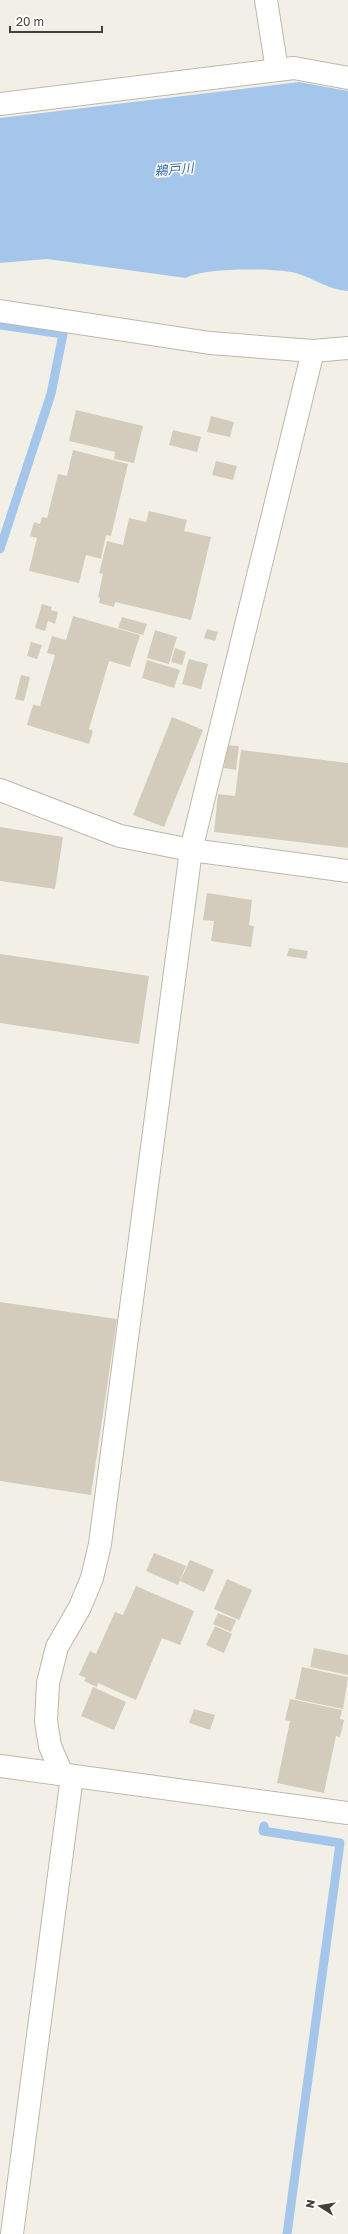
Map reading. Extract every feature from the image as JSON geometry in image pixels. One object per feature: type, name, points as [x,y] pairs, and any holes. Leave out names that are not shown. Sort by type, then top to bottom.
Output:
[{"type":"street","points":[[266,0],[276,70]]},
{"type":"street","points":[[0,104],[294,68],[348,78]]},
{"type":"street","points":[[0,311],[210,343],[313,351],[348,348]]},
{"type":"street","points":[[12,2234],[67,1775],[50,1746],[46,1721],[48,1682],[57,1648],[80,1607],[92,1578],[100,1544],[191,850],[313,351]]},
{"type":"street","points":[[0,790],[120,836],[191,850],[348,871]]},
{"type":"street","points":[[0,1766],[348,1813]]},
{"type":"water","name":"鵜戸川","points":[[299,82],[348,91],[348,291],[334,288],[302,275],[286,271],[257,269],[223,270],[195,274],[186,278],[47,259],[0,263],[0,118]]},
{"type":"building","points":[[76,410],[143,426],[134,463],[114,459],[115,452],[69,441]]},
{"type":"building","points":[[211,416],[234,422],[230,437],[207,432]]},
{"type":"building","points":[[173,430],[201,437],[197,452],[169,445]]},
{"type":"building","points":[[73,450],[128,464],[111,536],[106,535],[101,559],[86,555],[79,583],[29,571],[37,538],[30,536],[34,522],[40,524],[42,517],[47,518],[58,474],[67,476]]},
{"type":"building","points":[[216,461],[237,466],[233,480],[212,475]]},
{"type":"building","points":[[149,511],[187,520],[184,531],[211,537],[191,620],[115,602],[114,607],[99,603],[100,598],[98,597],[103,574],[99,573],[107,541],[123,545],[129,518],[146,522]]},
{"type":"building","points":[[42,604],[52,607],[51,610],[58,612],[55,624],[48,621],[45,631],[35,628]]},
{"type":"building","points":[[73,616],[140,635],[130,667],[109,661],[89,729],[93,731],[89,744],[27,725],[33,705],[40,706],[55,655],[47,653],[52,636],[66,640]]},
{"type":"building","points":[[122,617],[147,624],[143,635],[118,628]]},
{"type":"building","points":[[207,629],[218,632],[215,641],[204,638]]},
{"type":"building","points":[[155,630],[177,637],[169,664],[147,658]]},
{"type":"building","points":[[31,642],[42,645],[37,659],[27,656]]},
{"type":"building","points":[[175,648],[186,652],[182,665],[171,662]]},
{"type":"building","points":[[189,659],[208,664],[201,689],[182,684]]},
{"type":"building","points":[[147,660],[180,670],[174,688],[142,678]]},
{"type":"building","points":[[21,675],[30,677],[24,701],[15,699]]},
{"type":"building","points":[[172,717],[203,730],[164,827],[133,815]]},
{"type":"building","points":[[227,745],[239,746],[236,770],[224,768]]},
{"type":"building","points":[[241,750],[348,763],[348,848],[214,832],[218,794],[235,796]]},
{"type":"building","points":[[0,827],[63,837],[55,889],[0,881]]},
{"type":"building","points":[[207,893],[252,900],[249,925],[254,926],[251,947],[211,941],[214,921],[203,920]]},
{"type":"building","points":[[289,948],[308,951],[306,959],[287,956]]},
{"type":"building","points":[[0,954],[149,976],[139,1044],[0,1023]]},
{"type":"building","points":[[0,1302],[117,1319],[91,1495],[0,1481]]},
{"type":"building","points":[[154,1553],[186,1566],[178,1585],[146,1571]]},
{"type":"building","points":[[190,1560],[214,1570],[204,1592],[180,1581]]},
{"type":"building","points":[[227,1579],[252,1590],[239,1620],[214,1609]]},
{"type":"building","points":[[136,1586],[194,1611],[180,1645],[162,1638],[136,1700],[98,1683],[97,1687],[84,1681],[86,1678],[79,1675],[90,1651],[96,1654],[115,1612],[123,1615]]},
{"type":"building","points":[[218,1613],[236,1620],[231,1632],[213,1624]]},
{"type":"building","points":[[215,1626],[232,1634],[224,1653],[206,1645]]},
{"type":"building","points":[[314,1648],[348,1655],[348,1675],[310,1667]]},
{"type":"building","points":[[302,1667],[348,1677],[343,1709],[295,1699]]},
{"type":"building","points":[[93,1687],[126,1702],[114,1730],[81,1716]]},
{"type":"building","points":[[290,1699],[342,1710],[340,1719],[344,1720],[340,1737],[336,1736],[324,1793],[277,1783],[290,1721],[285,1720]]},
{"type":"building","points":[[194,1709],[215,1715],[210,1730],[189,1723]]},
{"type":"waterway","points":[[0,325],[63,334],[51,394],[0,549]]},
{"type":"waterway","points":[[264,1826],[263,1831],[340,1843],[287,2234]]}]
